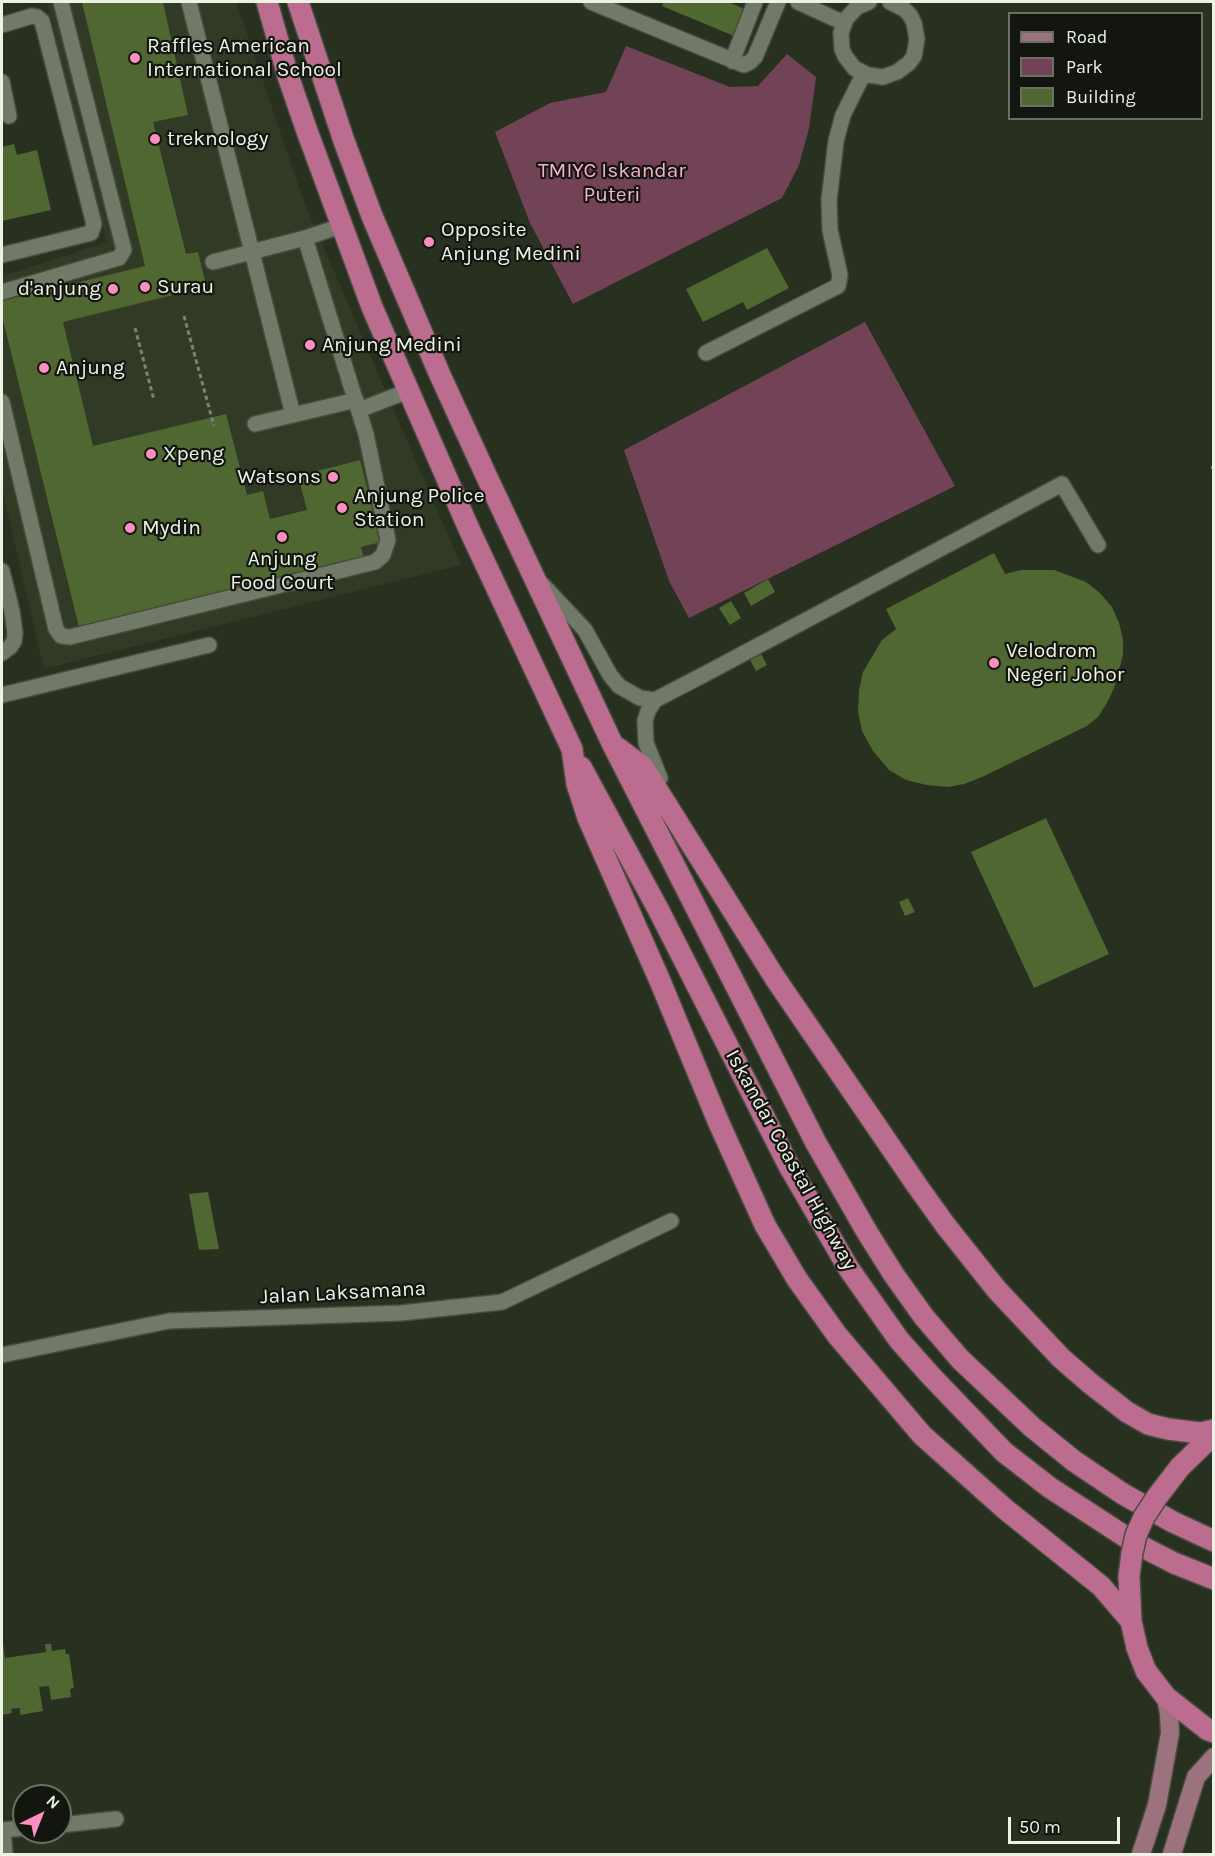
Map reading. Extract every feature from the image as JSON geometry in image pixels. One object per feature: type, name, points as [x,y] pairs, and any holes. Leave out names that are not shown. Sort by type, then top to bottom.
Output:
[{"type":"highway","points":[[256,2],[273,24]]},
{"type":"highway","points":[[267,2],[307,131],[341,226],[408,391],[469,529],[572,749],[577,783],[588,818],[765,1225],[797,1279],[837,1335],[922,1435],[1005,1509],[1101,1586],[1131,1622]]},
{"type":"highway","name":"Iskandar Coastal Highway","points":[[298,2],[344,141],[372,216],[440,375],[531,572],[612,744],[816,1143],[872,1241],[924,1317],[960,1359],[1032,1427],[1074,1461],[1133,1499],[1173,1522],[1214,1541]]},
{"type":"highway","points":[[612,744],[643,767],[795,1006],[924,1195],[997,1290],[1062,1358],[1127,1412],[1148,1424],[1168,1430],[1214,1432]]},
{"type":"highway","name":"Iskandar Coastal Highway","points":[[572,749],[658,909],[789,1166],[849,1269],[899,1340],[930,1376],[1004,1452],[1049,1487],[1135,1543],[1174,1563],[1214,1579]]},
{"type":"highway","points":[[1214,1432],[1179,1467],[1144,1517],[1136,1535],[1129,1576],[1131,1622],[1137,1648],[1146,1671],[1166,1697],[1208,1730],[1214,1732]]},
{"type":"main road","points":[[1141,1854],[1157,1805],[1170,1733],[1166,1697]]},
{"type":"main road","points":[[1172,1854],[1196,1777],[1214,1757]]},
{"type":"street","points":[[2,292],[119,258],[124,250],[61,2]]},
{"type":"street","points":[[189,2],[293,415]]},
{"type":"street","points":[[591,2],[744,65],[753,60],[778,2]]},
{"type":"street","points":[[732,61],[755,2]]},
{"type":"street","points":[[798,2],[844,23]]},
{"type":"street","points":[[869,2],[851,12],[844,23],[841,41],[845,56],[854,68],[875,76],[890,75],[903,68],[914,56],[917,39],[914,23],[904,9],[895,2]]},
{"type":"street","points":[[2,26],[32,16],[42,21],[94,224],[91,233],[2,255]]},
{"type":"street","points":[[706,353],[838,286],[840,275],[830,230],[829,200],[836,141],[843,115],[864,73]]},
{"type":"street","points":[[2,82],[9,116]]},
{"type":"street","points":[[213,262],[305,238],[341,226]]},
{"type":"street","points":[[2,402],[56,629],[65,637],[375,562],[383,555],[388,540],[366,434],[305,238]]},
{"type":"street","points":[[255,424],[293,415],[357,405],[408,391]]},
{"type":"street","points":[[666,804],[664,789],[646,743],[645,721],[655,700],[1062,484],[1098,545]]},
{"type":"street","points":[[2,572],[15,633],[14,641],[2,653]]},
{"type":"street","points":[[531,572],[585,630],[610,675],[619,686],[640,698],[655,700]]},
{"type":"street","points":[[2,695],[209,645]]},
{"type":"street","name":"Jalan Laksamana","points":[[2,1355],[169,1321],[401,1313],[502,1302],[670,1221]]},
{"type":"street","points":[[72,1823],[116,1819]]},
{"type":"street","points":[[2,1830],[5,1854]]},
{"type":"path","points":[[184,316],[214,426]]},
{"type":"path","points":[[135,328],[154,400]]},
{"type":"shaded area","points":[[47,2],[236,2],[305,204],[461,565],[44,669],[2,489],[2,276],[107,242]]},
{"type":"green space","name":"TMIYC Iskandar Puteri","points":[[626,46],[730,87],[758,86],[787,54],[816,77],[809,128],[799,165],[782,198],[573,304],[530,223],[495,132],[550,103],[606,92]]},
{"type":"green space","points":[[865,322],[955,486],[689,618],[669,581],[624,450]]},
{"type":"building","name":"Anjung","points":[[82,2],[163,2],[188,115],[153,122],[186,254],[198,252],[205,281],[175,288],[177,294],[63,322],[93,446],[226,414],[247,495],[263,491],[270,519],[307,510],[298,476],[360,460],[381,542],[361,547],[364,559],[79,627],[2,316],[2,301],[145,266]]},
{"type":"building","points":[[664,2],[728,2],[745,9],[734,36],[662,6]]},
{"type":"building","points":[[14,144],[17,155],[37,150],[51,210],[2,221],[2,147]]},
{"type":"building","points":[[767,248],[789,288],[747,310],[743,302],[703,322],[686,289]]},
{"type":"building","name":"Velodrom Negeri Johor","points":[[994,553],[1005,574],[1021,570],[1054,570],[1086,582],[1100,593],[1112,607],[1123,639],[1123,655],[1114,688],[1098,717],[1087,726],[982,777],[948,787],[906,780],[889,770],[873,751],[862,731],[858,712],[863,672],[882,640],[896,629],[886,609]]},
{"type":"building","points":[[768,579],[775,592],[751,606],[744,593]]},
{"type":"building","points":[[731,601],[741,618],[730,625],[719,608]]},
{"type":"building","points":[[761,654],[767,665],[756,671],[750,660]]},
{"type":"building","points":[[1046,818],[1109,954],[1034,988],[971,852]]},
{"type":"building","points":[[908,898],[915,912],[905,916],[899,902]]},
{"type":"building","points":[[208,1192],[219,1249],[199,1250],[189,1194]]},
{"type":"building","points":[[3,1644],[5,1658],[46,1652],[45,1644],[51,1644],[52,1651],[65,1649],[66,1654],[69,1654],[74,1688],[70,1689],[71,1697],[51,1700],[49,1686],[39,1687],[43,1711],[20,1715],[20,1708],[11,1709],[12,1713],[2,1715]]},
{"type":"place","name":"Raffles American International School","points":[[135,58]]},
{"type":"place","name":"treknology","points":[[155,139]]},
{"type":"place","name":"Opposite Anjung Medini","points":[[429,242]]},
{"type":"place","name":"Surau","points":[[145,287]]},
{"type":"place","name":"d'anjung","points":[[113,289]]},
{"type":"place","name":"Anjung Medini","points":[[310,345]]},
{"type":"place","name":"Anjung","points":[[44,368]]},
{"type":"place","name":"Xpeng","points":[[151,454]]},
{"type":"place","name":"Watsons","points":[[333,477]]},
{"type":"place","name":"Anjung Police Station","points":[[342,508]]},
{"type":"place","name":"Mydin","points":[[130,528]]},
{"type":"place","name":"Anjung Food Court","points":[[282,537]]},
{"type":"place","name":"Velodrom Negeri Johor","points":[[994,663]]}]
